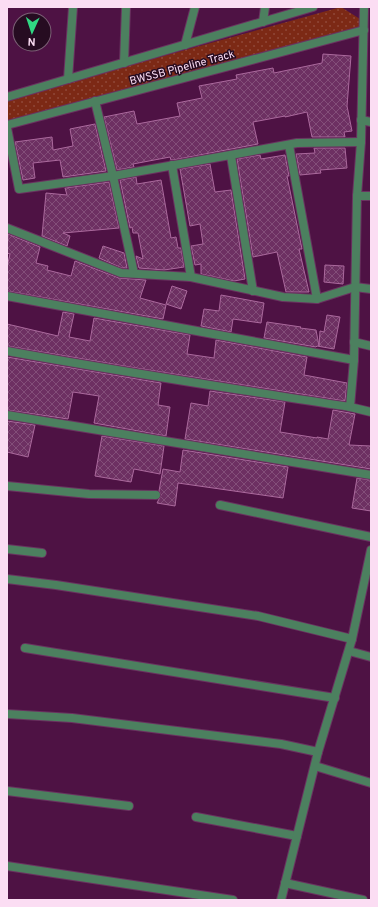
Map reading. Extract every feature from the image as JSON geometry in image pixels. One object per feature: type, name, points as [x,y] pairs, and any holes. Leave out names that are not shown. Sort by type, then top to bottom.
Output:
[{"type":"street","points":[[68,79],[73,7]]},
{"type":"street","points":[[124,63],[126,7]]},
{"type":"street","points":[[185,45],[195,7]]},
{"type":"street","points":[[263,22],[265,7]]},
{"type":"street","points":[[7,97],[313,7]]},
{"type":"street","points":[[350,407],[354,360],[357,196],[361,120],[367,70],[364,30],[367,11]]},
{"type":"street","name":"BWSSB Pipeline Track","points":[[7,125],[364,30]]},
{"type":"street","points":[[96,101],[134,273]]},
{"type":"street","points":[[361,120],[371,122]]},
{"type":"street","points":[[7,128],[19,189],[113,176],[297,143],[361,142]]},
{"type":"street","points":[[289,145],[317,299]]},
{"type":"street","points":[[231,156],[253,291]]},
{"type":"street","points":[[172,165],[192,276]]},
{"type":"street","points":[[357,196],[371,196]]},
{"type":"street","points":[[7,228],[121,273],[192,276],[283,297],[317,299],[355,287],[371,289]]},
{"type":"street","points":[[7,296],[354,360]]},
{"type":"street","points":[[354,342],[371,346]]},
{"type":"street","points":[[7,351],[103,369],[155,375],[350,407],[371,412]]},
{"type":"street","points":[[7,415],[371,476]]},
{"type":"street","points":[[7,486],[89,494],[156,495]]},
{"type":"street","points":[[220,505],[371,537]]},
{"type":"street","points":[[7,549],[42,553]]},
{"type":"street","points":[[281,900],[318,752],[352,639],[371,550]]},
{"type":"street","points":[[7,579],[56,585],[258,616],[352,639]]},
{"type":"street","points":[[24,648],[334,698]]},
{"type":"street","points":[[348,651],[371,657]]},
{"type":"street","points":[[7,714],[72,718],[281,744],[318,752]]},
{"type":"street","points":[[315,766],[371,782]]},
{"type":"street","points":[[7,791],[129,806]]},
{"type":"street","points":[[196,817],[296,836]]},
{"type":"street","points":[[7,866],[233,900]]},
{"type":"street","points":[[285,883],[359,900]]},
{"type":"shaded area","points":[[341,7],[360,19],[360,28],[7,122],[7,99]]},
{"type":"building","points":[[323,54],[351,56],[347,106],[352,131],[344,132],[345,137],[312,137],[307,112],[253,122],[258,144],[173,160],[171,160],[170,157],[133,164],[134,167],[117,170],[104,117],[134,111],[137,124],[180,116],[177,103],[202,98],[199,86],[237,79],[236,75],[273,68],[274,73],[322,63]]},
{"type":"building","points":[[95,124],[106,171],[63,177],[60,160],[33,163],[35,178],[23,180],[15,142],[52,137],[53,150],[73,146],[70,129]]},
{"type":"building","points":[[314,148],[345,148],[347,168],[320,170],[321,173],[300,175],[296,154],[315,153]]},
{"type":"building","points":[[260,155],[261,159],[285,155],[289,176],[287,176],[302,249],[299,249],[309,292],[286,292],[277,252],[253,257],[237,159]]},
{"type":"building","points":[[210,164],[215,192],[231,190],[245,279],[234,281],[201,274],[201,264],[195,265],[191,246],[203,244],[200,224],[190,226],[180,169]]},
{"type":"building","points":[[136,177],[137,184],[161,180],[171,238],[176,237],[178,248],[181,248],[184,267],[164,270],[139,268],[136,256],[143,259],[138,233],[133,233],[132,227],[130,228],[120,180]]},
{"type":"building","points":[[109,182],[119,228],[63,233],[70,236],[67,246],[42,236],[46,193],[67,195],[65,188]]},
{"type":"building","points":[[8,234],[40,247],[36,263],[48,266],[47,270],[71,276],[75,261],[119,278],[146,280],[140,298],[166,305],[163,319],[7,291],[7,267],[10,254],[7,253]]},
{"type":"building","points":[[103,246],[124,253],[127,268],[122,268],[99,258]]},
{"type":"building","points":[[325,265],[344,266],[343,284],[324,282]]},
{"type":"building","points":[[172,286],[187,291],[181,309],[166,304]]},
{"type":"building","points":[[221,295],[264,303],[261,323],[233,319],[231,332],[201,326],[204,309],[219,311]]},
{"type":"building","points":[[63,312],[74,314],[69,337],[90,341],[94,318],[190,335],[187,354],[214,358],[216,340],[307,357],[304,375],[347,383],[345,401],[7,346],[7,324],[58,336]]},
{"type":"building","points":[[327,315],[340,317],[334,349],[264,338],[267,322],[316,330],[319,346],[320,331],[324,332]]},
{"type":"building","points":[[7,357],[161,383],[158,405],[170,407],[166,436],[94,423],[99,396],[73,392],[68,419],[7,410]]},
{"type":"building","points":[[210,391],[285,402],[280,432],[317,438],[328,439],[333,410],[355,414],[349,445],[371,446],[371,469],[185,439],[191,403],[208,406]]},
{"type":"building","points":[[7,421],[35,425],[28,457],[7,452]]},
{"type":"building","points":[[102,436],[164,446],[160,474],[134,469],[131,482],[95,476]]},
{"type":"building","points":[[183,450],[288,467],[283,498],[178,483],[175,506],[157,503],[161,495],[159,491],[163,469],[180,472]]},
{"type":"building","points":[[357,478],[371,480],[371,511],[352,508]]}]
